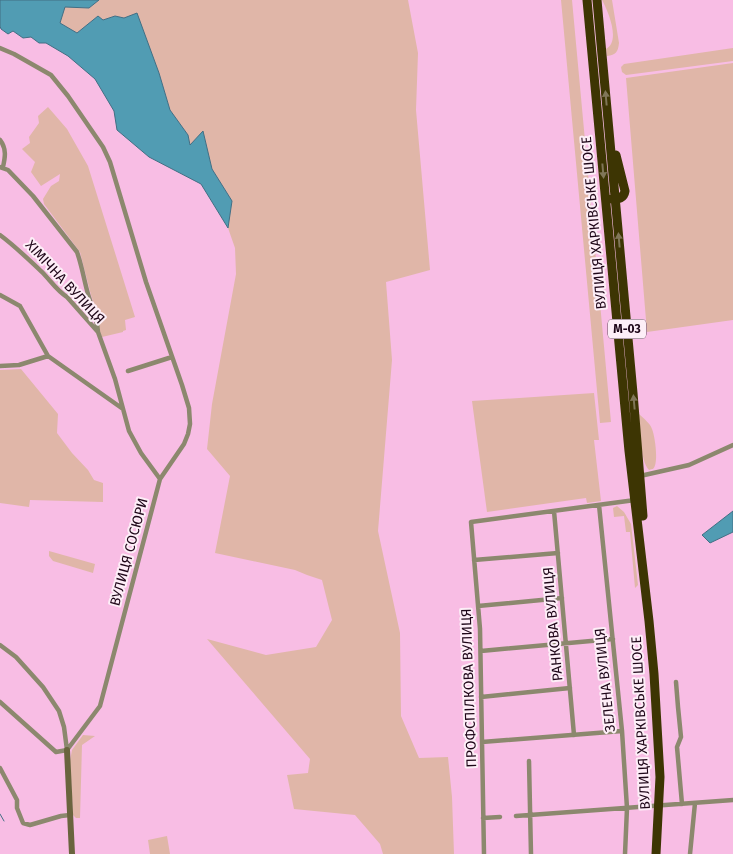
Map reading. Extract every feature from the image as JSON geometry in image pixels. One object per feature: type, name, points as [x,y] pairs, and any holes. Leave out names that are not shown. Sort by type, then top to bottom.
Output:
[{"type":"highway","name":"ВУЛИЦЯ ХАРКІВСЬКЕ ШОСЕ","points":[[587,0],[629,451],[638,499],[655,678],[660,777],[656,854]]},
{"type":"highway","name":"ВУЛИЦЯ ХАРКІВСЬКЕ ШОСЕ","points":[[597,0],[609,132],[625,191],[622,197],[615,199],[640,476],[638,499]]},
{"type":"highway","points":[[605,191],[610,198],[615,199]]},
{"type":"street","name":"ВУЛИЦЯ СОСЮРИ","points":[[0,48],[51,75],[103,147],[110,162],[146,282],[189,408],[190,424],[184,444],[160,480],[100,706],[67,750]]},
{"type":"street","points":[[0,140],[6,157],[1,167],[8,170],[33,196],[77,252],[96,314],[98,332]]},
{"type":"street","name":"ХІМІЧНА ВУЛИЦЯ","points":[[0,235],[13,244],[67,297],[98,332],[115,379],[129,431],[141,453],[160,480]]},
{"type":"street","points":[[0,295],[20,306],[48,356],[123,409]]},
{"type":"street","points":[[0,366],[18,365],[48,356]]},
{"type":"street","points":[[128,371],[172,357]]},
{"type":"street","points":[[640,476],[689,465],[733,445]]},
{"type":"street","points":[[554,511],[638,499]]},
{"type":"street","name":"ЗЕЛЕНА ВУЛИЦЯ","points":[[600,504],[622,731],[626,808],[625,854]]},
{"type":"street","name":"ПРОФСПІЛКОВА ВУЛИЦЯ","points":[[484,854],[481,651],[471,522],[554,511]]},
{"type":"street","name":"РАНКОВА ВУЛИЦЯ","points":[[554,511],[574,735]]},
{"type":"street","points":[[474,560],[558,553]]},
{"type":"street","points":[[478,606],[562,598]]},
{"type":"street","points":[[481,651],[613,639]]},
{"type":"street","points":[[0,645],[22,663],[43,687],[59,711],[64,727],[67,750],[72,854]]},
{"type":"street","points":[[676,682],[681,737],[677,747],[682,804]]},
{"type":"street","points":[[482,697],[570,688]]},
{"type":"street","points":[[0,702],[56,752],[67,750]]},
{"type":"street","points":[[482,742],[622,731]]},
{"type":"street","points":[[529,761],[531,854]]},
{"type":"street","points":[[0,768],[16,800],[23,822],[30,825],[70,815]]},
{"type":"street","points":[[516,816],[733,800]]},
{"type":"street","points":[[690,854],[695,803]]},
{"type":"street","points":[[483,818],[500,817]]},
{"type":"shaded area","points":[[99,0],[408,0],[418,53],[416,110],[430,270],[386,282],[392,360],[378,531],[400,633],[401,716],[419,758],[448,757],[452,797],[454,854],[383,854],[380,844],[355,815],[294,809],[287,775],[308,773],[310,759],[207,639],[266,655],[316,647],[332,620],[322,580],[295,570],[215,553],[230,476],[207,449],[212,404],[236,274],[235,248],[228,228],[232,201],[212,169],[203,132],[190,145],[188,135],[170,110],[159,73],[124,18],[115,16],[103,20],[98,16],[77,33],[60,23],[65,6],[89,8]]},
{"type":"shaded area","points":[[561,0],[572,0],[611,422],[600,423]]},
{"type":"shaded area","points":[[602,0],[612,0],[619,43],[616,53],[607,56],[606,49],[613,40],[613,33],[610,18]]},
{"type":"shaded area","points":[[733,48],[733,61],[626,75],[622,72],[621,67],[624,64]]},
{"type":"shaded area","points":[[733,63],[733,320],[647,332],[626,78]]},
{"type":"shaded area","points":[[48,107],[67,129],[88,166],[135,317],[125,320],[126,330],[123,332],[102,337],[99,330],[98,315],[80,252],[44,204],[43,199],[51,186],[59,181],[60,174],[41,186],[31,172],[35,162],[22,149],[30,143],[29,137],[39,123],[38,116]]},
{"type":"shaded area","points":[[21,369],[58,414],[57,433],[94,480],[103,483],[103,502],[30,500],[29,507],[0,503],[0,370]]},
{"type":"shaded area","points":[[594,393],[599,440],[594,440],[601,501],[587,503],[586,498],[487,512],[472,401]]},
{"type":"shaded area","points":[[639,414],[650,425],[654,438],[656,462],[653,469],[649,470],[642,452]]},
{"type":"shaded area","points":[[617,506],[624,512],[631,524],[638,585],[635,588],[630,532],[626,532],[624,516],[614,517],[613,508]]},
{"type":"shaded area","points":[[49,551],[95,564],[93,573],[53,561],[49,556]]},
{"type":"shaded area","points":[[83,735],[95,736],[82,745],[80,818],[76,818],[73,815],[70,761],[72,750]]},
{"type":"shaded area","points":[[167,836],[170,854],[150,854],[148,840]]},
{"type":"water","points":[[0,0],[99,0],[89,8],[65,7],[60,23],[77,33],[98,16],[103,20],[115,16],[124,18],[137,13],[159,73],[170,110],[188,135],[190,145],[203,131],[212,169],[232,201],[228,228],[201,184],[149,157],[117,130],[114,111],[95,79],[68,56],[46,43],[39,43],[31,37],[23,38],[13,31],[8,34],[1,29]]},
{"type":"water","points":[[733,511],[733,532],[710,543],[702,535]]},
{"type":"waterway","points":[[0,814],[4,821]]}]
